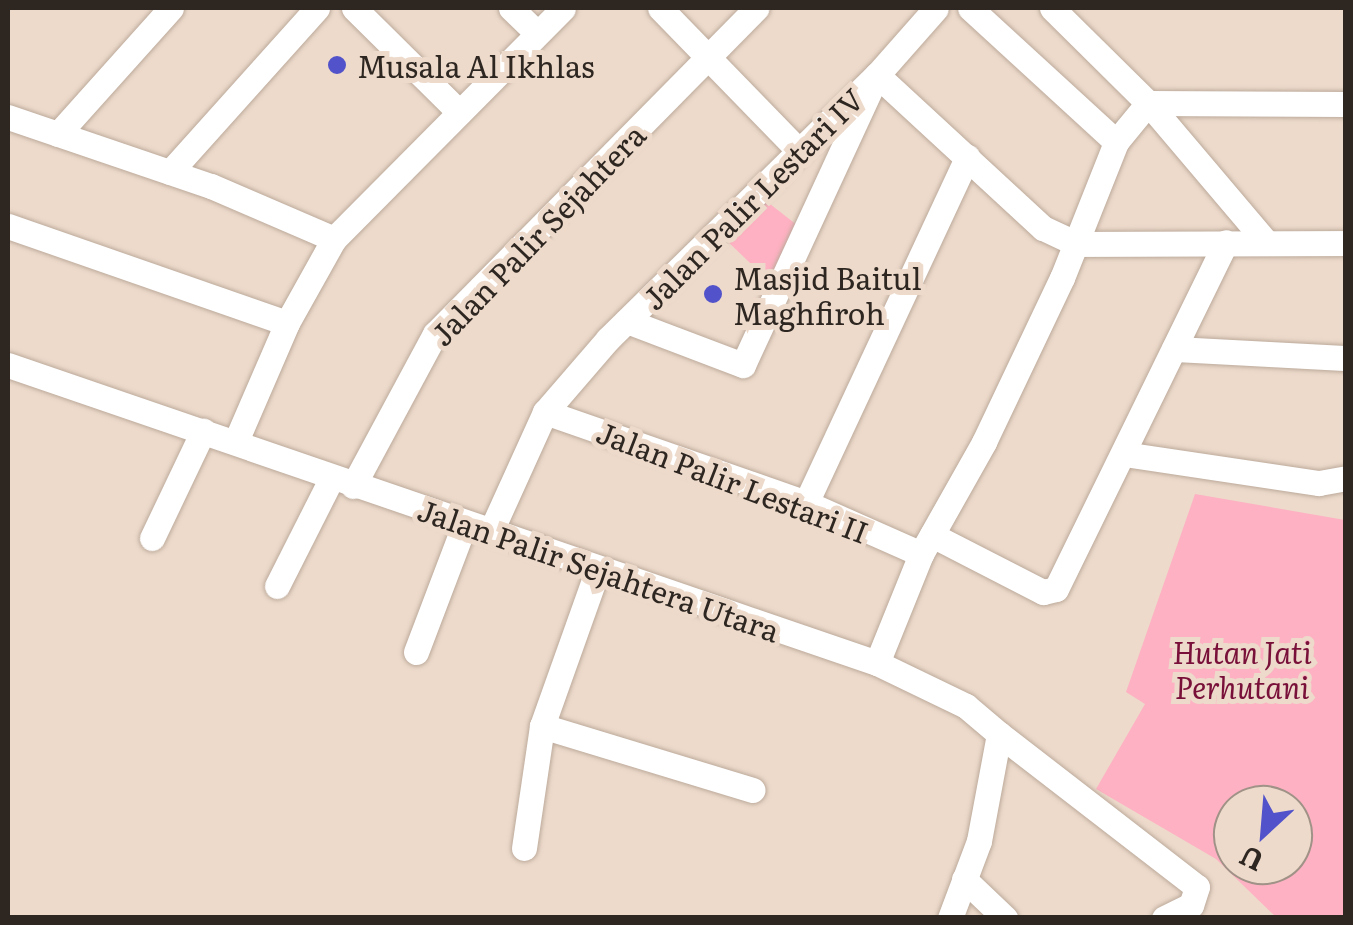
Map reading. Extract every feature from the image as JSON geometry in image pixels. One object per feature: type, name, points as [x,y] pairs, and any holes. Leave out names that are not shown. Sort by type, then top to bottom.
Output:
[{"type":"street","points":[[58,134],[172,8]]},
{"type":"street","points":[[170,172],[318,8]]},
{"type":"street","points":[[354,8],[459,112]]},
{"type":"street","points":[[512,8],[537,32]]},
{"type":"street","points":[[236,440],[287,323],[334,239],[564,8]]},
{"type":"street","points":[[660,8],[800,152]]},
{"type":"street","name":"Jalan Palir Sejahtera","points":[[277,586],[434,334],[757,8]]},
{"type":"street","name":"Jalan Palir Lestari IV","points":[[491,531],[545,412],[627,321],[877,75],[936,8]]},
{"type":"street","points":[[970,8],[1116,142]]},
{"type":"street","points":[[1052,8],[1148,103],[1266,242]]},
{"type":"street","points":[[877,75],[1042,228],[1077,244],[1346,243]]},
{"type":"street","name":"Jalan Palir Lestari IV","points":[[627,321],[743,365],[877,75]]},
{"type":"street","points":[[876,663],[926,544],[984,442],[1077,244],[1116,142],[1148,103]]},
{"type":"street","points":[[1148,103],[1346,104]]},
{"type":"street","points":[[8,117],[170,172],[334,239]]},
{"type":"street","points":[[806,503],[966,157]]},
{"type":"street","points":[[8,226],[287,323]]},
{"type":"street","points":[[1226,242],[1124,454],[1319,483],[1346,478]]},
{"type":"street","points":[[1174,350],[1346,358]]},
{"type":"street","name":"Jalan Palir Sejahtera Utara","points":[[8,365],[236,440],[341,484],[491,531],[876,663],[966,706],[1196,887],[1191,905],[1164,918]]},
{"type":"street","name":"Jalan Palir Lestari II","points":[[545,412],[926,544],[1043,592],[1054,590],[1124,454]]},
{"type":"street","points":[[152,538],[202,431]]},
{"type":"street","points":[[416,652],[465,523]]},
{"type":"street","points":[[524,848],[542,726],[598,570]]},
{"type":"street","points":[[542,726],[752,790]]},
{"type":"street","points":[[950,918],[979,841],[998,734]]},
{"type":"street","points":[[964,878],[1005,918]]},
{"type":"green space","points":[[761,197],[802,229],[774,286],[722,236]]},
{"type":"green space","name":"Hutan Jati Perhutani","points":[[1195,494],[1345,520],[1345,917],[1276,917],[1243,885],[1313,885],[1313,785],[1213,785],[1213,857],[1096,789],[1145,704],[1126,692]]},
{"type":"place","name":"Musala Al Ikhlas","points":[[337,65]]},
{"type":"place","name":"Masjid Baitul Maghfiroh","points":[[713,294]]}]
